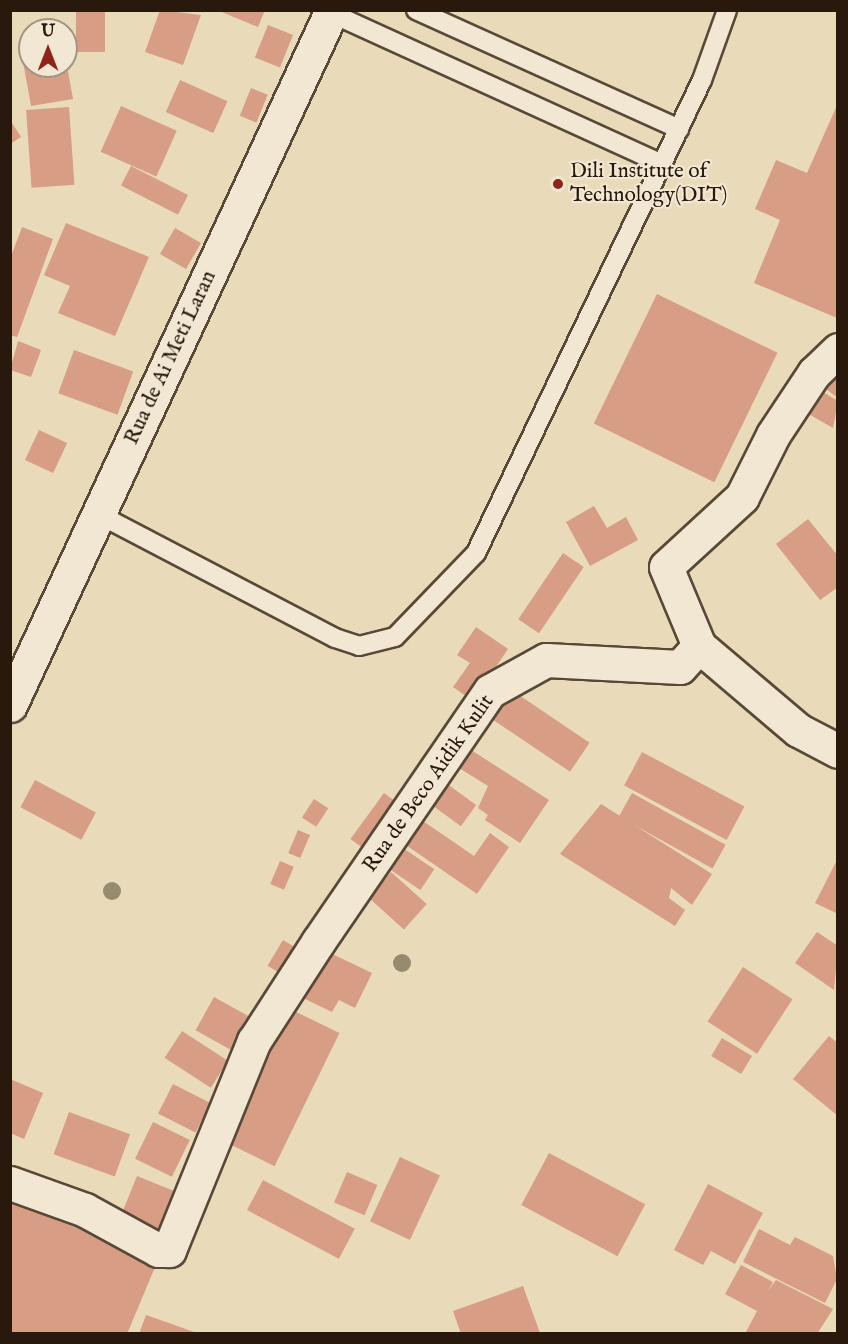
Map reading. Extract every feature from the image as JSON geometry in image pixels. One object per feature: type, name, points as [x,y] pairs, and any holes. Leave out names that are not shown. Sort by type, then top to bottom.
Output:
[{"type":"street","name":"Rua de Ai Meti Laran","points":[[10,705],[331,12]]},
{"type":"street","points":[[837,350],[814,373],[773,435],[742,496],[666,567],[699,646],[798,730],[837,751]]},
{"type":"street","name":"Rua de Beco Aidik Kulit","points":[[10,1183],[86,1210],[158,1250],[168,1250],[254,1041],[318,942],[490,691],[546,660],[680,668],[699,646]]},
{"type":"lane","points":[[416,10],[680,129]]},
{"type":"lane","points":[[98,514],[335,638],[358,646],[395,637],[476,553],[619,245],[680,129],[727,10]]},
{"type":"lane","points":[[331,12],[663,164]]},
{"type":"building","points":[[76,10],[105,10],[105,52],[78,52],[78,18],[76,18]]},
{"type":"building","points":[[160,10],[201,15],[183,65],[145,52]]},
{"type":"building","points":[[217,10],[265,10],[258,27]]},
{"type":"building","points":[[268,25],[293,35],[280,68],[255,57]]},
{"type":"building","points":[[26,78],[69,78],[73,99],[31,106]]},
{"type":"building","points":[[180,80],[228,101],[213,133],[166,112]]},
{"type":"building","points":[[251,88],[268,95],[256,123],[240,116]]},
{"type":"building","points":[[838,103],[837,318],[754,283],[780,220],[755,209],[776,160],[807,173]]},
{"type":"building","points":[[121,106],[177,131],[156,176],[101,152]]},
{"type":"building","points":[[69,107],[74,185],[32,188],[26,110]]},
{"type":"building","points":[[10,120],[21,137],[10,144]]},
{"type":"building","points":[[131,166],[188,195],[178,215],[121,186]]},
{"type":"building","points":[[66,223],[149,257],[115,336],[58,313],[70,286],[44,275]]},
{"type":"building","points":[[22,227],[53,239],[17,337],[10,335],[10,259]]},
{"type":"building","points":[[175,228],[201,243],[186,269],[160,254]]},
{"type":"building","points":[[657,294],[777,353],[714,482],[594,423]]},
{"type":"building","points":[[18,341],[41,350],[31,377],[10,370]]},
{"type":"building","points":[[74,350],[133,372],[117,415],[58,393]]},
{"type":"building","points":[[838,362],[838,398],[818,383]]},
{"type":"building","points":[[813,386],[838,401],[833,428],[800,409]]},
{"type":"building","points":[[39,430],[67,443],[53,473],[25,460]]},
{"type":"building","points":[[594,506],[607,528],[626,517],[638,540],[590,566],[566,522]]},
{"type":"building","points":[[808,519],[838,556],[838,587],[820,600],[776,544]]},
{"type":"building","points":[[563,553],[584,567],[539,633],[518,619]]},
{"type":"building","points":[[476,627],[508,649],[473,701],[453,687],[470,663],[457,655]]},
{"type":"building","points":[[510,689],[590,743],[570,772],[490,718]]},
{"type":"building","points":[[471,750],[549,800],[520,843],[485,820],[488,815],[478,808],[488,786],[459,768]]},
{"type":"building","points":[[642,752],[744,806],[727,840],[624,786]]},
{"type":"building","points":[[35,780],[96,812],[81,840],[20,807]]},
{"type":"building","points":[[443,781],[476,805],[461,826],[428,802]]},
{"type":"building","points":[[384,793],[405,808],[372,854],[350,839]]},
{"type":"building","points":[[632,793],[726,845],[712,868],[619,817]]},
{"type":"building","points":[[314,799],[328,808],[316,827],[302,817]]},
{"type":"building","points":[[601,804],[712,874],[692,905],[671,888],[669,898],[685,910],[675,926],[560,854]]},
{"type":"building","points":[[420,819],[474,856],[490,833],[509,847],[477,894],[403,843]]},
{"type":"building","points":[[298,830],[310,835],[300,858],[288,853]]},
{"type":"building","points":[[397,844],[434,869],[420,890],[383,865]]},
{"type":"building","points":[[838,858],[838,914],[815,903]]},
{"type":"building","points":[[280,861],[294,867],[284,890],[270,884]]},
{"type":"building","points":[[391,872],[427,904],[404,929],[368,897]]},
{"type":"building","points":[[817,932],[838,946],[834,990],[795,963]]},
{"type":"building","points":[[283,940],[301,951],[286,977],[268,966]]},
{"type":"building","points":[[328,952],[372,973],[355,1008],[339,1000],[332,1012],[305,999]]},
{"type":"building","points":[[743,967],[792,999],[757,1054],[708,1022]]},
{"type":"building","points":[[214,997],[255,1020],[237,1053],[196,1030]]},
{"type":"building","points":[[290,1009],[339,1033],[275,1166],[225,1142]]},
{"type":"building","points":[[182,1031],[228,1061],[211,1088],[165,1058]]},
{"type":"building","points":[[829,1036],[838,1043],[838,1116],[793,1079]]},
{"type":"building","points":[[722,1038],[752,1056],[741,1074],[711,1056]]},
{"type":"building","points":[[10,1079],[43,1093],[24,1139],[10,1133]]},
{"type":"building","points":[[173,1084],[210,1103],[195,1132],[158,1113]]},
{"type":"building","points":[[69,1112],[130,1134],[115,1177],[54,1154]]},
{"type":"building","points":[[153,1122],[190,1140],[172,1177],[135,1159]]},
{"type":"building","points":[[549,1153],[645,1204],[618,1256],[521,1205]]},
{"type":"building","points":[[400,1157],[440,1176],[410,1240],[370,1221]]},
{"type":"building","points":[[347,1172],[377,1185],[364,1215],[334,1202]]},
{"type":"building","points":[[137,1176],[174,1191],[156,1235],[119,1221]]},
{"type":"building","points":[[263,1180],[355,1229],[339,1259],[247,1210]]},
{"type":"building","points":[[708,1184],[763,1213],[735,1264],[711,1251],[703,1265],[674,1250]]},
{"type":"building","points":[[10,1198],[158,1260],[127,1334],[10,1334]]},
{"type":"building","points":[[759,1229],[790,1245],[795,1237],[833,1256],[837,1279],[825,1303],[743,1262]]},
{"type":"building","points":[[741,1265],[773,1282],[768,1291],[776,1280],[833,1309],[817,1334],[746,1332],[757,1311],[725,1294]]},
{"type":"building","points":[[523,1286],[540,1333],[461,1334],[453,1311]]},
{"type":"building","points":[[146,1315],[197,1333],[197,1334],[139,1334]]},
{"type":"place","name":"Dili Institute of Technology(DIT)","points":[[558,184]]}]
